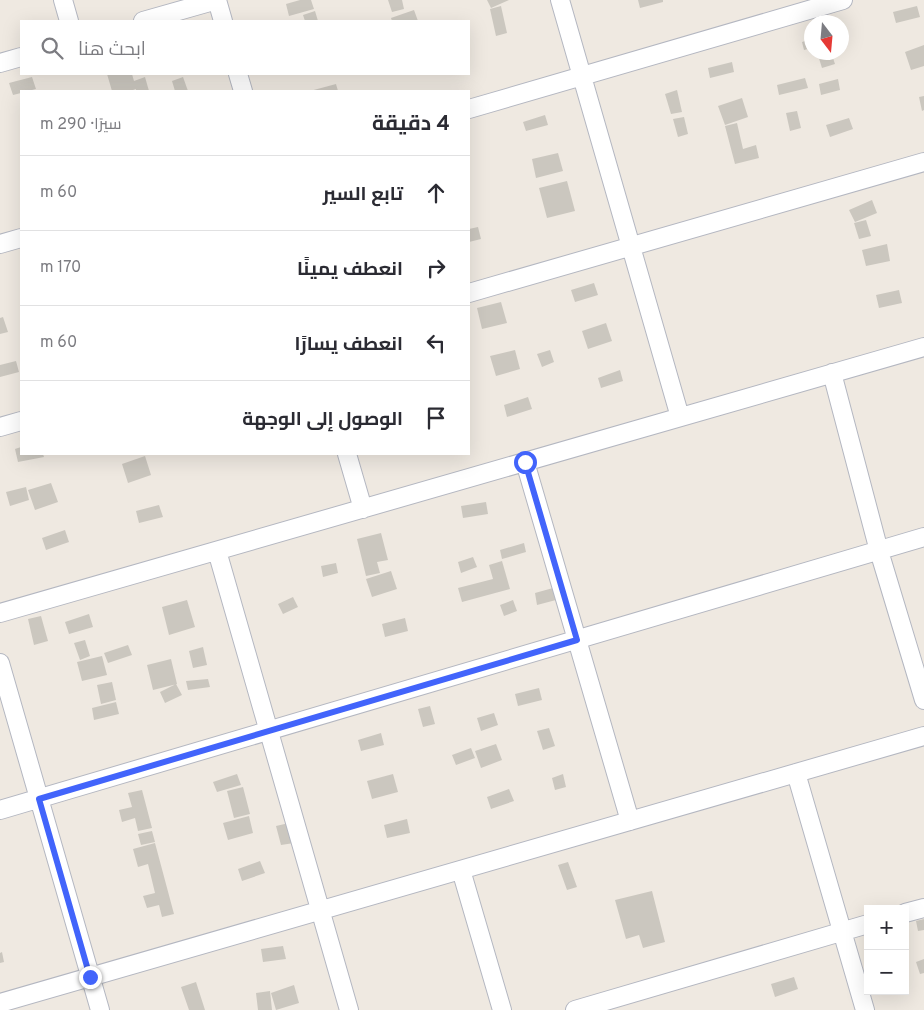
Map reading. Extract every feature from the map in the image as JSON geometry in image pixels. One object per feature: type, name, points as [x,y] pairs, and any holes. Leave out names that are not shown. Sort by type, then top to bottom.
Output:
[{"type":"street","points":[[63,0],[69,20]]},
{"type":"street","points":[[147,20],[217,0],[223,20]]},
{"type":"street","points":[[560,0],[680,417]]},
{"type":"street","points":[[470,109],[843,0]]},
{"type":"street","points":[[0,63],[20,56]]},
{"type":"street","points":[[238,75],[244,90]]},
{"type":"street","points":[[470,292],[924,162]]},
{"type":"street","points":[[0,244],[20,238]]},
{"type":"street","points":[[0,614],[924,346]]},
{"type":"street","points":[[832,373],[879,551],[924,700]]},
{"type":"street","points":[[0,427],[20,421]]},
{"type":"street","points":[[347,455],[363,509]]},
{"type":"street","points":[[525,462],[630,821]]},
{"type":"street","points":[[0,810],[924,538]]},
{"type":"street","points":[[217,551],[348,1010]]},
{"type":"street","points":[[0,663],[100,1010]]},
{"type":"street","points":[[0,1003],[924,736]]},
{"type":"street","points":[[796,773],[865,1010]]},
{"type":"street","points":[[461,870],[502,1010]]},
{"type":"street","points":[[909,913],[924,908]]},
{"type":"street","points":[[575,1010],[864,925]]},
{"type":"building","points":[[300,0],[311,0],[314,9],[289,16],[286,4]]},
{"type":"building","points":[[388,0],[402,0],[404,9],[392,12]]},
{"type":"building","points":[[487,0],[509,0],[491,8]]},
{"type":"building","points":[[638,0],[663,0],[663,2],[640,8]]},
{"type":"building","points":[[501,6],[507,33],[496,36],[490,9]]},
{"type":"building","points":[[917,6],[920,17],[896,23],[893,12]]},
{"type":"building","points":[[414,10],[418,20],[392,20],[391,18]]},
{"type":"building","points":[[315,11],[318,20],[305,20],[303,15]]},
{"type":"building","points":[[924,45],[924,66],[911,70],[905,52]]},
{"type":"building","points":[[820,60],[834,60],[835,64],[822,68]]},
{"type":"building","points":[[732,62],[734,72],[710,78],[708,68]]},
{"type":"building","points":[[107,75],[132,75],[134,81],[145,77],[149,90],[136,89],[112,90]]},
{"type":"building","points":[[32,77],[36,89],[20,90],[20,93],[13,95],[9,83]]},
{"type":"building","points":[[183,77],[188,90],[175,90],[172,81]]},
{"type":"building","points":[[805,78],[808,88],[779,95],[777,85]]},
{"type":"building","points":[[838,79],[840,90],[821,95],[819,84]]},
{"type":"building","points":[[336,84],[338,90],[314,90]]},
{"type":"building","points":[[677,90],[682,112],[671,114],[665,94]]},
{"type":"building","points":[[924,96],[924,110],[922,111],[919,97]]},
{"type":"building","points":[[742,98],[748,117],[725,125],[718,106]]},
{"type":"building","points":[[797,111],[801,128],[790,131],[786,113]]},
{"type":"building","points":[[545,115],[548,125],[526,131],[523,122]]},
{"type":"building","points":[[684,117],[688,134],[678,137],[673,119]]},
{"type":"building","points":[[849,118],[853,129],[830,137],[826,125]]},
{"type":"building","points":[[737,123],[743,149],[756,145],[759,158],[735,164],[725,126]]},
{"type":"building","points":[[558,153],[563,171],[536,178],[532,159]]},
{"type":"building","points":[[567,181],[575,211],[547,218],[539,188]]},
{"type":"building","points":[[872,200],[877,213],[855,222],[849,210]]},
{"type":"building","points":[[866,220],[871,236],[859,239],[854,223]]},
{"type":"building","points":[[478,227],[481,239],[470,242],[470,229]]},
{"type":"building","points":[[887,244],[890,261],[866,266],[862,250]]},
{"type":"building","points":[[594,283],[598,295],[575,302],[571,290]]},
{"type":"building","points":[[899,290],[902,303],[879,308],[876,295]]},
{"type":"building","points":[[501,302],[507,323],[482,329],[477,308]]},
{"type":"building","points":[[3,317],[8,332],[0,334],[0,318]]},
{"type":"building","points":[[606,323],[612,341],[588,349],[582,331]]},
{"type":"building","points":[[515,350],[520,369],[496,376],[490,356]]},
{"type":"building","points":[[550,350],[554,362],[542,367],[537,354]]},
{"type":"building","points":[[16,361],[19,372],[0,377],[0,365]]},
{"type":"building","points":[[620,370],[623,381],[601,388],[598,378]]},
{"type":"building","points":[[528,397],[532,409],[507,417],[504,405]]},
{"type":"building","points":[[20,447],[20,455],[43,455],[44,457],[18,462],[15,449]]},
{"type":"building","points":[[145,456],[151,475],[128,483],[122,464]]},
{"type":"building","points":[[51,483],[58,502],[35,510],[28,490]]},
{"type":"building","points":[[26,487],[29,500],[10,506],[6,492]]},
{"type":"building","points":[[486,502],[488,514],[463,518],[461,506]]},
{"type":"building","points":[[159,505],[163,517],[139,523],[136,511]]},
{"type":"building","points":[[65,530],[69,542],[46,550],[42,538]]},
{"type":"building","points":[[381,533],[388,560],[377,562],[380,573],[366,576],[357,539]]},
{"type":"building","points":[[524,543],[526,552],[502,559],[500,550]]},
{"type":"building","points":[[473,557],[477,567],[461,573],[458,562]]},
{"type":"building","points":[[502,561],[510,589],[462,602],[458,588],[493,579],[489,565]]},
{"type":"building","points":[[336,563],[338,573],[323,577],[321,566]]},
{"type":"building","points":[[391,571],[397,589],[372,597],[366,579]]},
{"type":"building","points":[[553,588],[556,600],[537,605],[535,593]]},
{"type":"building","points":[[293,597],[298,607],[283,614],[278,604]]},
{"type":"building","points":[[187,600],[195,627],[169,635],[162,607]]},
{"type":"building","points":[[513,600],[517,611],[504,616],[500,605]]},
{"type":"building","points":[[89,614],[93,627],[69,634],[65,622]]},
{"type":"building","points":[[41,616],[48,641],[34,645],[28,619]]},
{"type":"building","points":[[405,618],[408,631],[385,637],[382,624]]},
{"type":"building","points":[[85,640],[90,656],[80,660],[74,643]]},
{"type":"building","points":[[128,645],[132,655],[108,663],[104,653]]},
{"type":"building","points":[[203,647],[207,665],[193,668],[189,651]]},
{"type":"building","points":[[102,656],[107,675],[82,681],[77,662]]},
{"type":"building","points":[[171,659],[177,684],[153,690],[147,665]]},
{"type":"building","points":[[208,679],[210,687],[188,690],[186,681]]},
{"type":"building","points":[[112,682],[116,700],[101,704],[97,685]]},
{"type":"building","points":[[176,684],[182,695],[165,703],[160,692]]},
{"type":"building","points":[[539,688],[542,700],[518,706],[515,694]]},
{"type":"building","points":[[116,702],[119,714],[94,720],[92,708]]},
{"type":"building","points":[[430,706],[435,724],[423,727],[418,709]]},
{"type":"building","points":[[494,713],[498,725],[481,731],[477,718]]},
{"type":"building","points":[[549,728],[555,746],[543,750],[537,731]]},
{"type":"building","points":[[381,733],[384,745],[361,751],[358,740]]},
{"type":"building","points":[[496,744],[502,760],[481,768],[475,751]]},
{"type":"building","points":[[471,748],[475,758],[456,765],[452,755]]},
{"type":"building","points":[[237,774],[241,785],[217,792],[213,782]]},
{"type":"building","points":[[393,774],[398,792],[372,799],[367,781]]},
{"type":"building","points":[[563,774],[566,787],[555,790],[552,778]]},
{"type":"building","points":[[243,787],[250,814],[234,818],[227,791]]},
{"type":"building","points":[[509,789],[514,801],[491,809],[487,797]]},
{"type":"building","points":[[142,790],[152,828],[138,831],[135,818],[122,822],[119,810],[132,807],[128,793]]},
{"type":"building","points":[[249,816],[253,833],[228,840],[223,823]]},
{"type":"building","points":[[407,819],[410,833],[387,838],[384,825]]},
{"type":"building","points":[[289,823],[294,843],[281,845],[276,826]]},
{"type":"building","points":[[152,831],[155,842],[141,845],[138,834]]},
{"type":"building","points":[[155,843],[174,914],[162,917],[159,905],[147,908],[143,896],[155,893],[148,864],[138,867],[133,849]]},
{"type":"building","points":[[260,861],[265,873],[242,881],[238,869]]},
{"type":"building","points":[[568,862],[577,887],[567,890],[558,865]]},
{"type":"building","points":[[652,891],[665,942],[643,948],[639,935],[626,939],[615,900]]},
{"type":"building","points":[[924,919],[924,930],[918,931],[916,921]]},
{"type":"building","points":[[283,946],[286,959],[263,962],[261,949]]},
{"type":"building","points":[[2,952],[4,962],[0,963],[0,953]]},
{"type":"building","points":[[924,959],[924,973],[920,974],[916,962]]},
{"type":"building","points":[[794,977],[798,989],[775,997],[771,984]]},
{"type":"building","points":[[196,982],[205,1010],[189,1010],[181,987]]},
{"type":"building","points":[[294,985],[299,1003],[276,1010],[271,993]]},
{"type":"building","points":[[270,991],[272,1010],[258,1010],[256,993]]},
{"type":"route","points":[[90,977],[39,799],[577,640],[525,462]]}]
